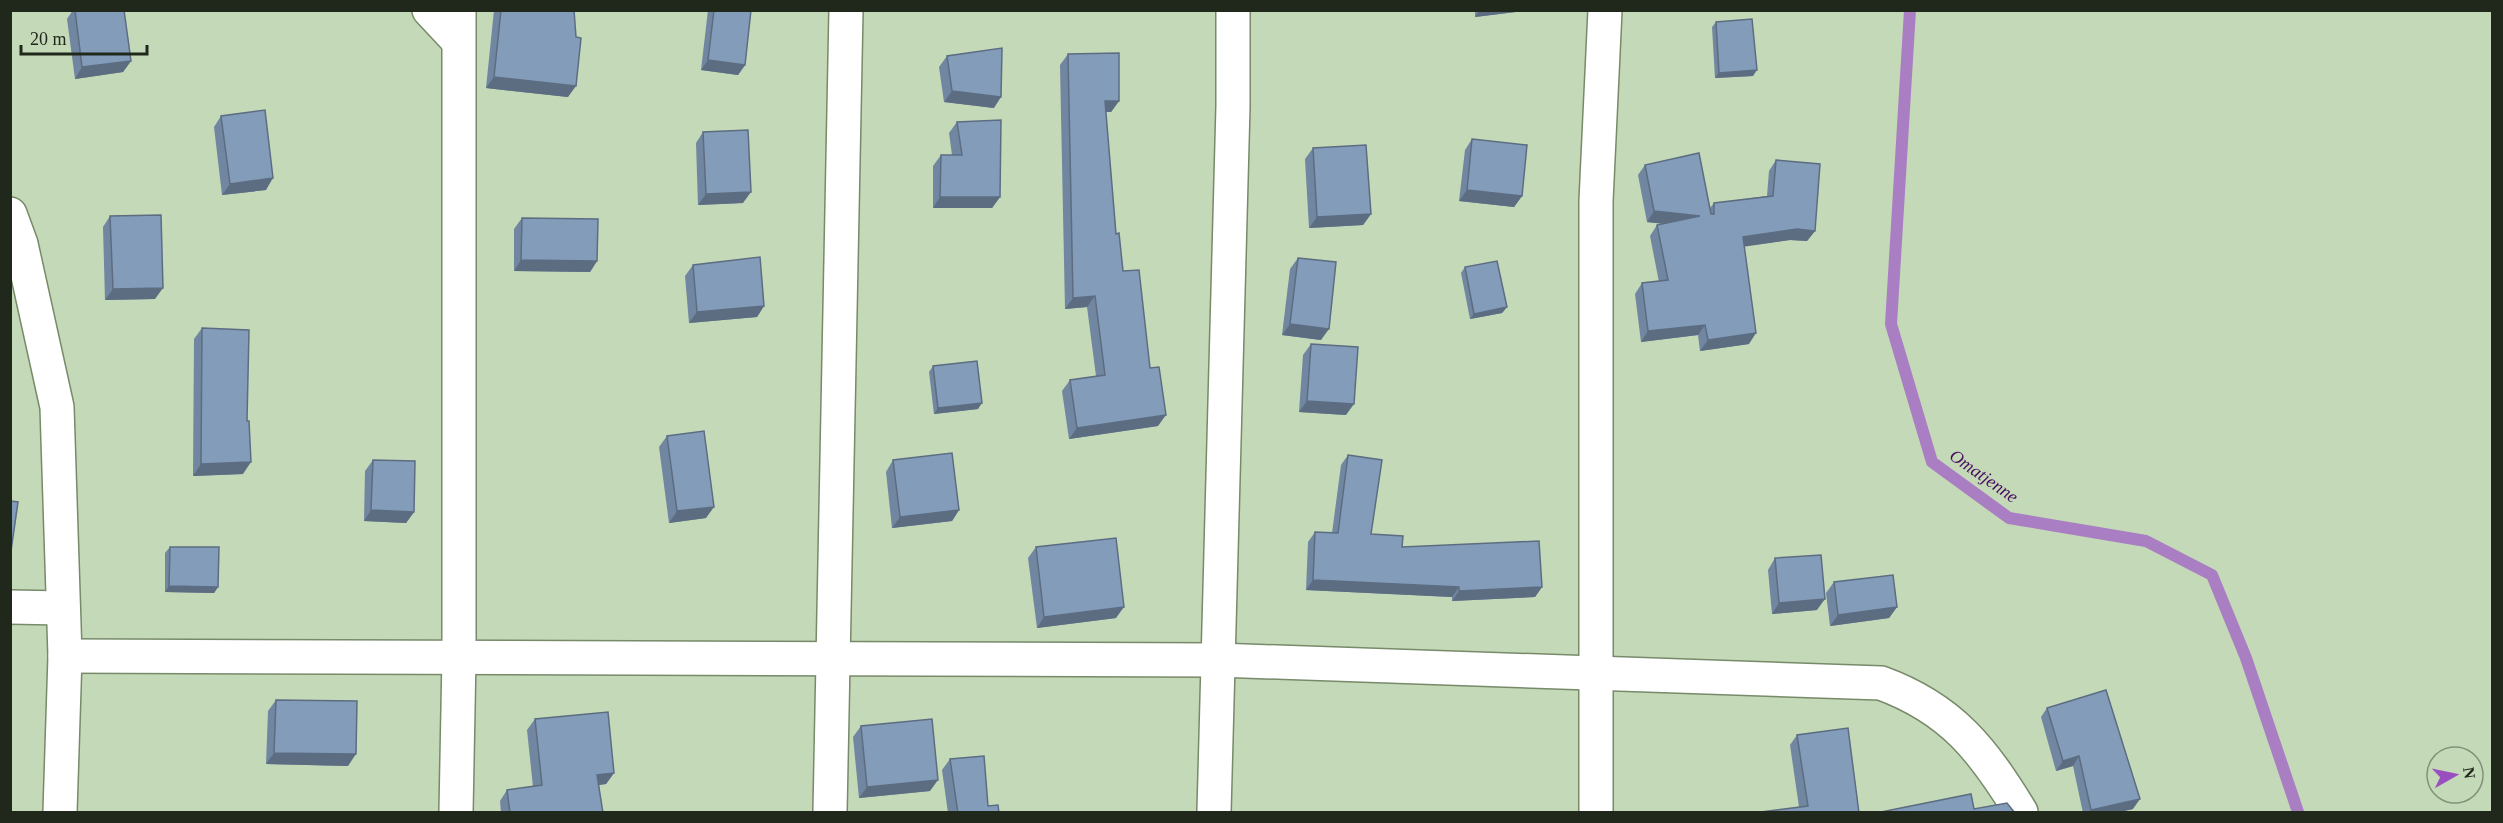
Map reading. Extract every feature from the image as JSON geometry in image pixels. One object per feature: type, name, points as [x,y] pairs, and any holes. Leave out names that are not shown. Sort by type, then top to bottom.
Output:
[{"type":"street","points":[[429,10],[458,26],[459,657],[456,813]]},
{"type":"street","points":[[830,813],[846,10]]},
{"type":"street","points":[[1214,813],[1216,660],[1233,118],[1233,10]]},
{"type":"street","points":[[1596,813],[1598,671],[1596,201],[1605,10]]},
{"type":"street","points":[[10,214],[21,244],[57,407],[65,656],[60,813]]},
{"type":"street","points":[[10,607],[63,608]]},
{"type":"street","points":[[65,656],[1216,660],[1598,671],[1881,683],[1907,693],[1963,732],[1993,766],[2021,813]]},
{"type":"building","points":[[75,10],[124,10],[131,61],[82,67]]},
{"type":"building","points":[[501,10],[574,10],[576,37],[581,38],[576,86],[494,77]]},
{"type":"building","points":[[714,10],[751,10],[745,65],[708,60]]},
{"type":"building","points":[[1752,19],[1757,70],[1719,73],[1716,22]]},
{"type":"building","points":[[1002,48],[1001,97],[952,91],[947,56]]},
{"type":"building","points":[[1119,53],[1119,101],[1105,101],[1116,234],[1119,233],[1123,271],[1139,270],[1150,368],[1159,367],[1166,415],[1077,428],[1070,380],[1105,375],[1095,296],[1073,298],[1068,54]]},
{"type":"building","points":[[265,110],[273,178],[230,184],[221,116]]},
{"type":"building","points":[[1001,120],[1000,197],[940,197],[941,155],[962,155],[957,122]]},
{"type":"building","points":[[748,130],[751,192],[706,194],[703,132]]},
{"type":"building","points":[[1472,139],[1527,145],[1522,196],[1467,190]]},
{"type":"building","points":[[1366,145],[1371,214],[1317,217],[1313,148]]},
{"type":"building","points":[[1699,153],[1711,214],[1714,214],[1714,203],[1773,196],[1776,160],[1820,164],[1815,231],[1797,229],[1743,237],[1756,333],[1708,340],[1705,325],[1648,331],[1642,283],[1668,280],[1657,225],[1700,216],[1654,211],[1645,165]]},
{"type":"building","points":[[161,215],[163,288],[113,289],[110,216]]},
{"type":"building","points":[[522,218],[598,219],[597,261],[521,260]]},
{"type":"building","points":[[760,257],[764,306],[697,312],[693,265]]},
{"type":"building","points":[[1298,258],[1336,262],[1329,329],[1290,324]]},
{"type":"building","points":[[1497,261],[1507,307],[1474,314],[1465,267]]},
{"type":"building","points":[[202,328],[249,330],[247,421],[249,421],[251,462],[201,464]]},
{"type":"building","points":[[1311,344],[1358,347],[1354,404],[1307,401]]},
{"type":"building","points":[[977,361],[982,403],[938,408],[933,366]]},
{"type":"building","points":[[704,431],[714,507],[677,511],[667,436]]},
{"type":"building","points":[[952,453],[959,510],[900,517],[893,460]]},
{"type":"building","points":[[1348,455],[1382,460],[1371,534],[1403,536],[1402,547],[1539,541],[1542,587],[1459,591],[1459,587],[1313,580],[1315,532],[1338,533]]},
{"type":"building","points":[[373,460],[415,461],[414,512],[371,510]]},
{"type":"building","points":[[10,490],[11,501],[18,502],[11,551]]},
{"type":"building","points":[[1116,538],[1124,607],[1044,617],[1036,547]]},
{"type":"building","points":[[170,547],[219,547],[218,587],[169,586]]},
{"type":"building","points":[[1821,555],[1825,599],[1779,603],[1775,558]]},
{"type":"building","points":[[1893,575],[1897,607],[1838,615],[1834,582]]},
{"type":"building","points":[[2106,690],[2140,799],[2091,810],[2079,756],[2063,761],[2047,708]]},
{"type":"building","points":[[276,700],[357,701],[356,754],[274,753]]},
{"type":"building","points":[[608,712],[614,773],[597,775],[603,813],[510,813],[507,790],[542,785],[535,719]]},
{"type":"building","points":[[932,719],[938,780],[867,787],[861,726]]},
{"type":"building","points":[[1848,728],[1859,813],[1753,813],[1808,806],[1797,735]]},
{"type":"building","points":[[984,756],[988,806],[998,805],[999,813],[958,813],[950,759]]},
{"type":"building","points":[[1971,794],[1974,809],[2007,803],[2015,813],[1876,813]]},
{"type":"waterway","name":"Omatjenne","points":[[1910,10],[1891,324],[1932,462],[2009,518],[2146,541],[2212,575],[2246,658],[2298,812]]}]
